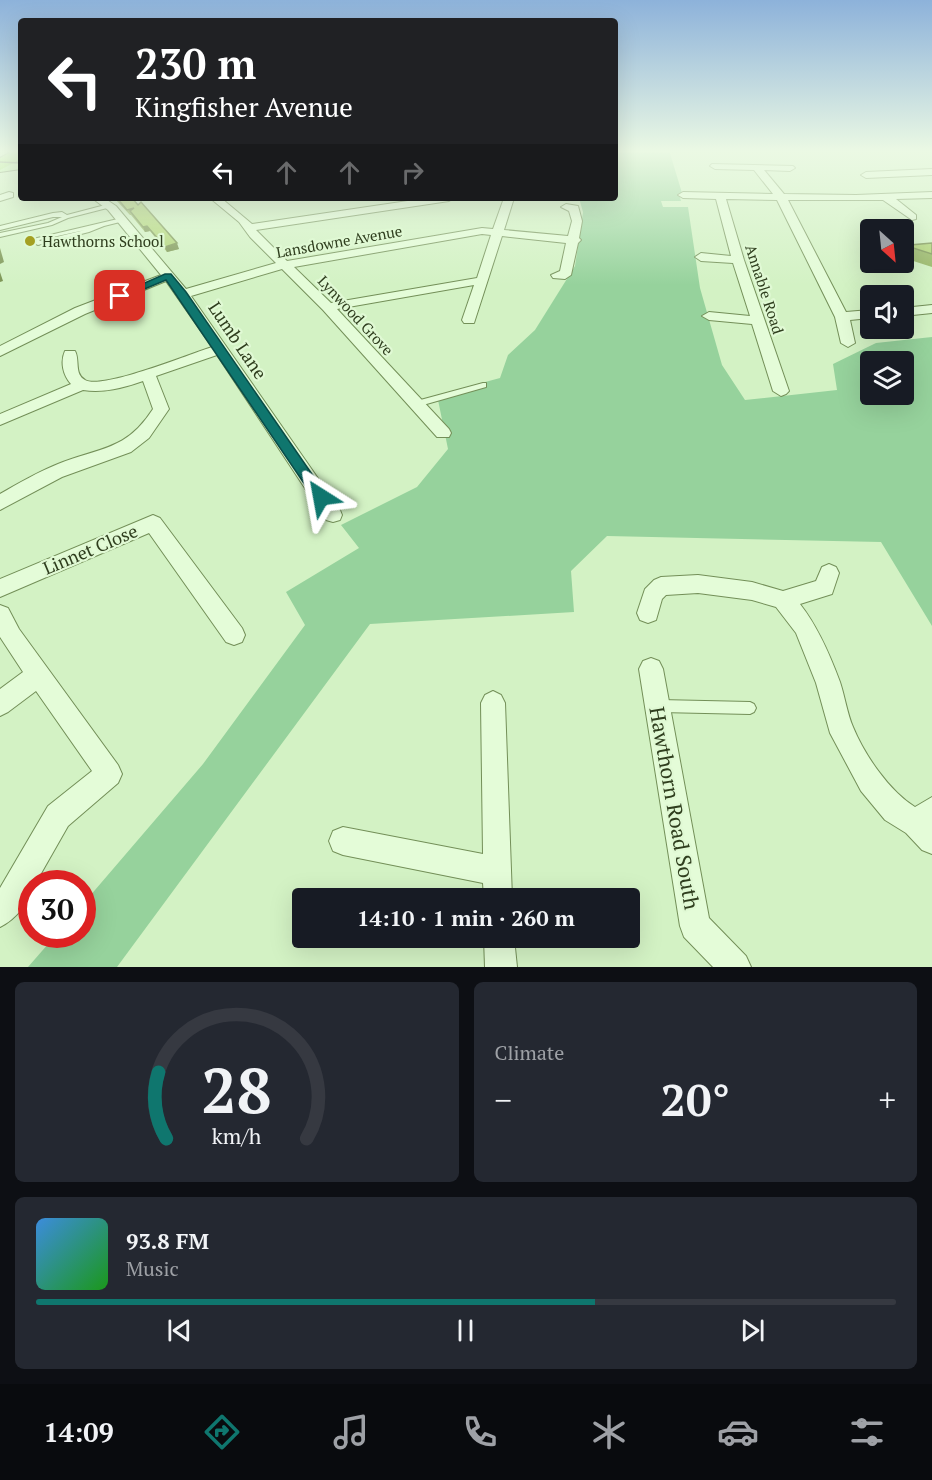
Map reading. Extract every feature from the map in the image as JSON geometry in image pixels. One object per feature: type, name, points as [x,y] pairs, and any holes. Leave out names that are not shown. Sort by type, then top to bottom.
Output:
[{"type":"street","points":[[688,195],[782,197],[928,195]]},
{"type":"street","name":"Annable Road","points":[[720,196],[738,260],[781,391]]},
{"type":"street","points":[[782,197],[842,317],[848,343]]},
{"type":"street","points":[[886,197],[912,217]]},
{"type":"street","name":"Lynwood Grove","points":[[219,201],[243,220],[283,265],[328,308],[443,434]]},
{"type":"street","points":[[249,228],[382,203],[409,201]]},
{"type":"street","points":[[469,320],[508,201]]},
{"type":"street","name":"Lumb Lane","points":[[103,202],[122,220],[183,294],[333,515]]},
{"type":"street","points":[[557,274],[565,275],[575,240],[577,221],[574,208],[566,207]]},
{"type":"street","name":"Lansdowne Avenue","points":[[183,294],[283,265],[482,231],[575,240]]},
{"type":"street","points":[[701,257],[738,260]]},
{"type":"street","points":[[0,352],[80,311],[168,276]]},
{"type":"street","points":[[328,308],[453,284],[482,281]]},
{"type":"street","points":[[914,311],[932,309]]},
{"type":"street","points":[[842,317],[860,315]]},
{"type":"street","points":[[709,316],[759,321]]},
{"type":"street","points":[[0,420],[81,385],[96,387],[148,375],[220,350]]},
{"type":"street","points":[[70,354],[70,375],[81,385]]},
{"type":"street","points":[[0,503],[41,479],[76,464],[114,454],[132,445],[150,428],[161,409],[159,397],[148,375]]},
{"type":"street","name":"Linnet Close","points":[[0,588],[153,523],[234,635]]},
{"type":"street","points":[[648,613],[652,595],[661,586],[698,584],[752,591],[783,600],[825,588],[829,573]]},
{"type":"street","points":[[783,600],[805,627],[828,683],[842,733],[870,782],[895,810],[927,824]]},
{"type":"street","points":[[0,615],[11,636],[109,774],[58,816],[0,912]]},
{"type":"street","name":"Hawthorn Road South","points":[[651,669],[695,926],[735,967]]},
{"type":"street","points":[[0,704],[39,675]]},
{"type":"street","points":[[492,703],[497,888]]},
{"type":"street","points":[[343,841],[496,871]]},
{"type":"street","points":[[500,948],[501,967]]},
{"type":"lane","points":[[0,235],[50,224],[103,202]]},
{"type":"lane","points":[[0,228],[53,215],[62,214],[66,217]]},
{"type":"lane","points":[[102,225],[36,239],[38,243],[122,220]]},
{"type":"lane","points":[[416,404],[483,385]]},
{"type":"lane","points":[[658,706],[750,708]]},
{"type":"green space","points":[[618,195],[679,195],[681,201],[661,201],[663,207],[688,207],[700,288],[722,365],[745,400],[837,390],[833,364],[876,343],[932,337],[932,626],[881,542],[607,536],[571,571],[574,612],[370,624],[117,967],[28,967],[45,948],[96,948],[96,889],[203,764],[305,625],[286,592],[359,548],[341,525],[417,487],[448,449],[437,395],[500,378],[508,355],[535,330],[575,266],[583,212],[580,201],[618,201]]},
{"type":"building","points":[[120,201],[135,201],[138,205],[141,202],[177,243],[165,247],[147,226],[143,227],[130,211],[134,208],[127,210]]},
{"type":"building","points":[[932,243],[932,254],[914,248],[914,245]]},
{"type":"place","name":"Hawthorns School","points":[[30,241]]},
{"type":"route","points":[[120,296],[168,276],[183,294],[321,497]]}]
